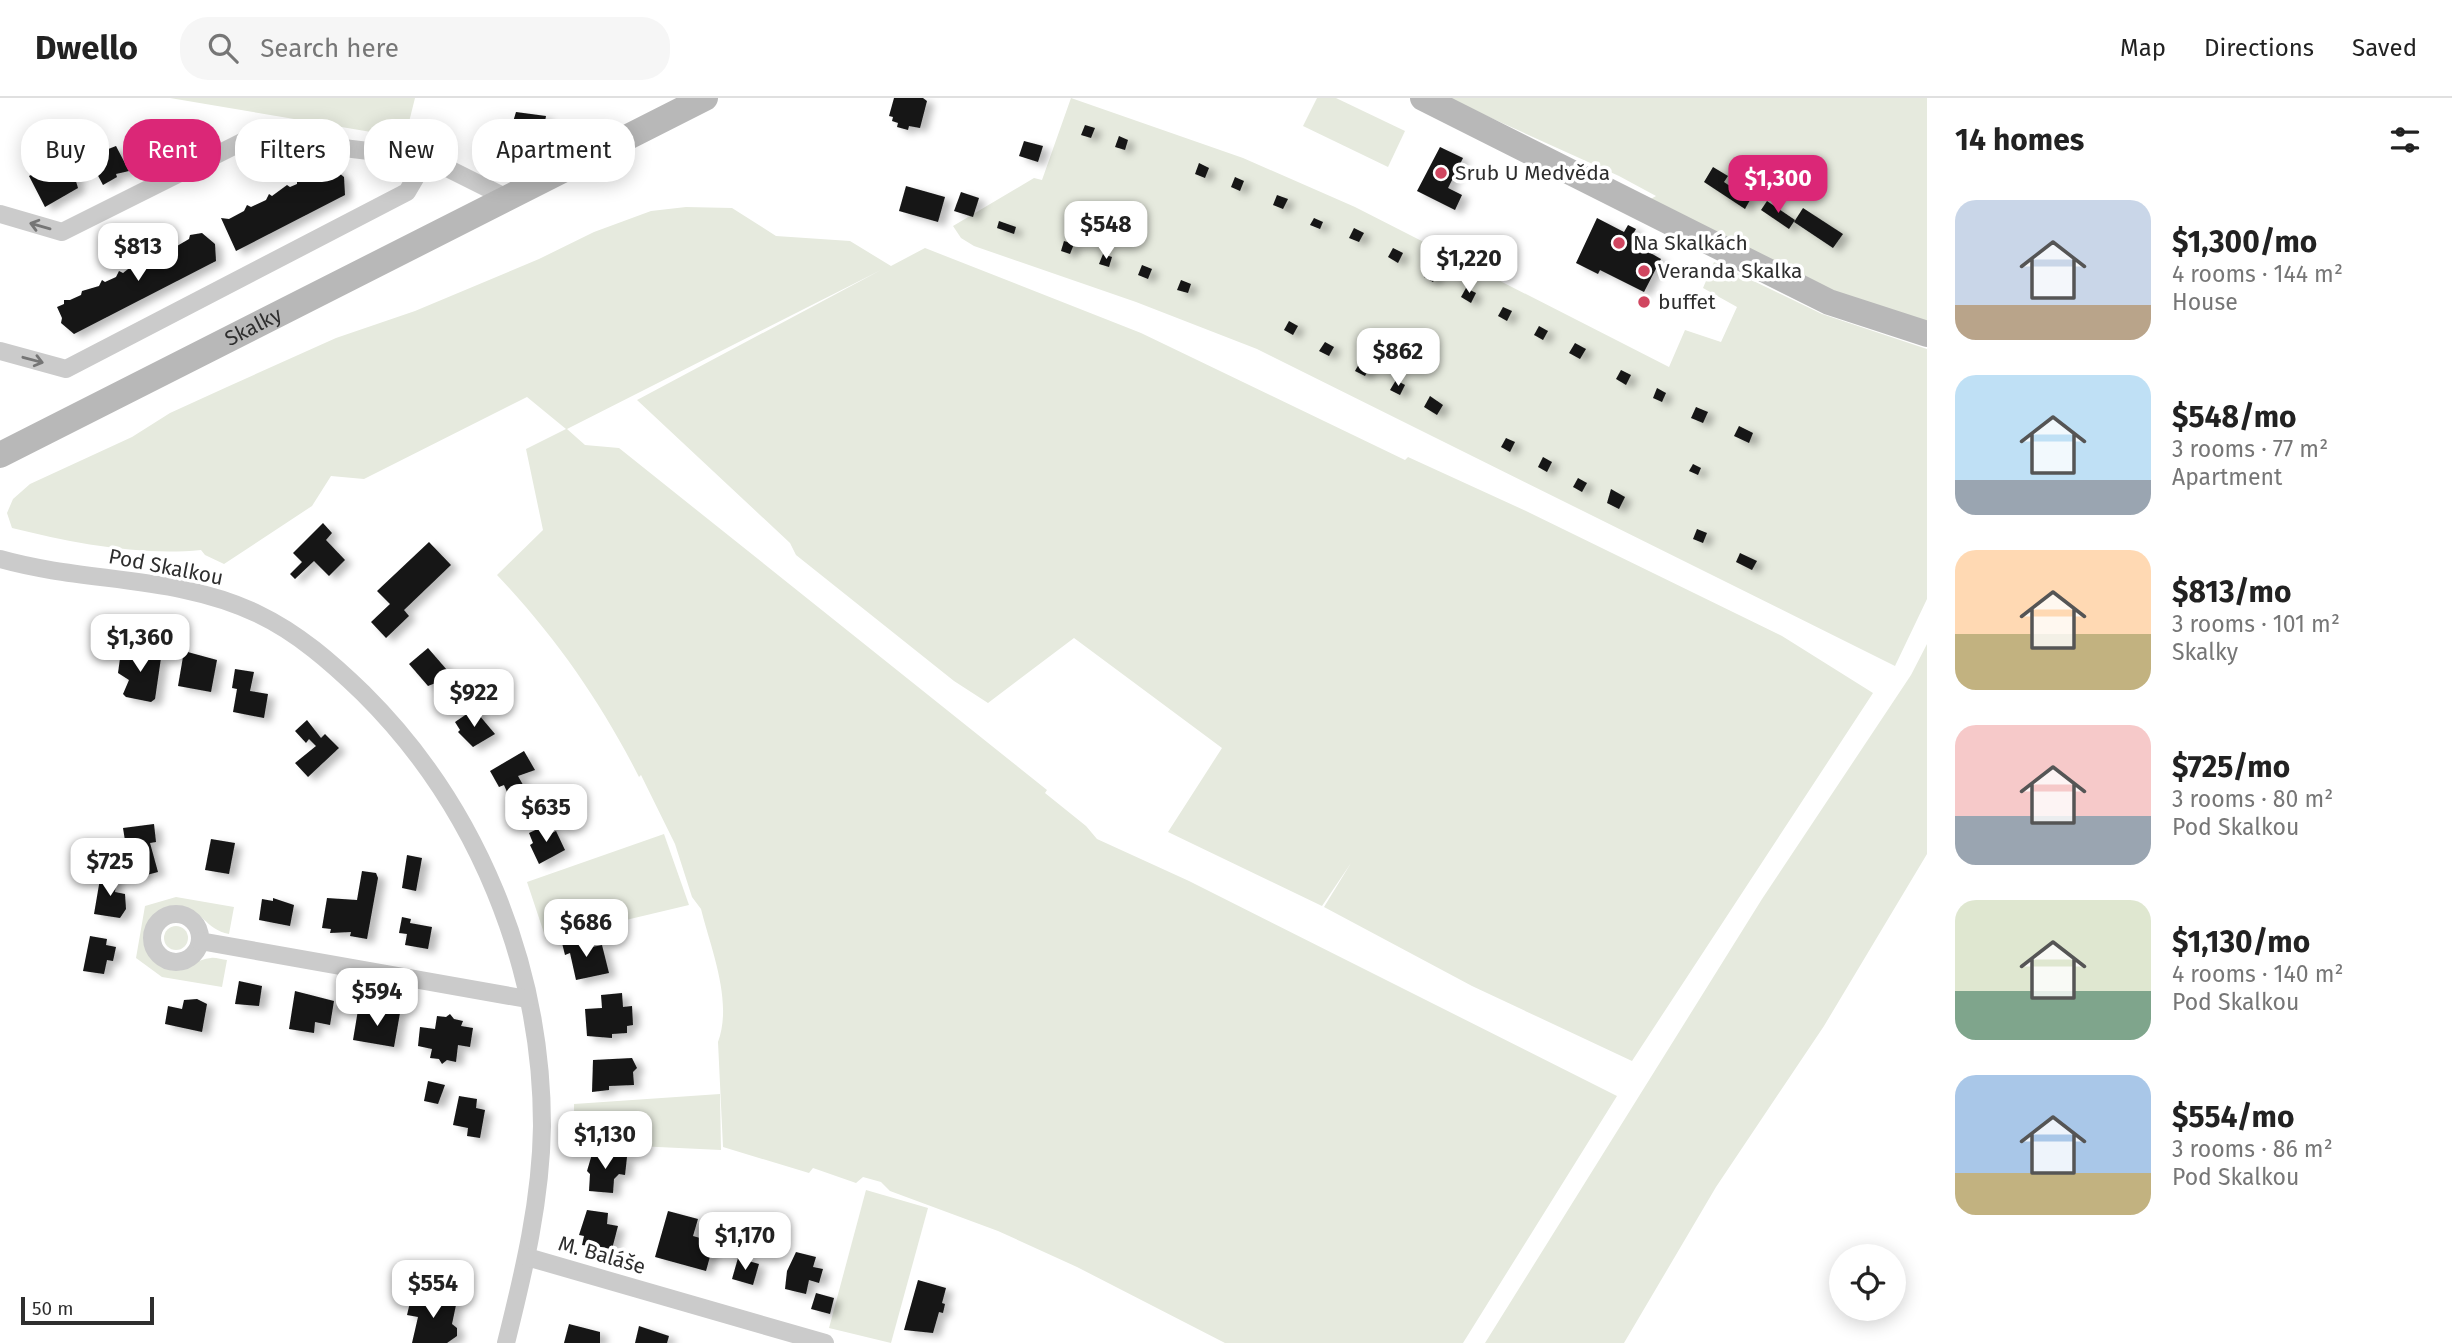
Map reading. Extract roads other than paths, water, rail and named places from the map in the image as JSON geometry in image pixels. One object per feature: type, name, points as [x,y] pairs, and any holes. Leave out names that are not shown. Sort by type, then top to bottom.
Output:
[{"type":"street","name":"Skalky","points":[[0,455],[705,98]]},
{"type":"street","points":[[1423,98],[1829,302],[1927,334]]},
{"type":"street","points":[[0,214],[62,232],[252,137],[364,150]]},
{"type":"street","points":[[458,174],[507,198]]},
{"type":"street","points":[[0,351],[66,369],[407,192],[413,182]]},
{"type":"street","name":"Pod Skalkou","points":[[0,559],[45,570],[163,586],[225,601],[280,626],[327,660],[394,726],[428,769],[460,818],[489,875],[507,920],[527,999],[538,1062],[542,1125],[539,1182],[527,1257],[506,1343]]},
{"type":"street","points":[[200,941],[527,999]]},
{"type":"street","name":"M. Baláše","points":[[527,1257],[825,1343]]},
{"type":"place","name":"Srub U Medvěda","points":[[1441,173]]},
{"type":"place","name":"Na Skalkách","points":[[1619,243]]},
{"type":"place","name":"Veranda Skalka","points":[[1644,271]]},
{"type":"place","name":"buffet","points":[[1644,302]]}]
